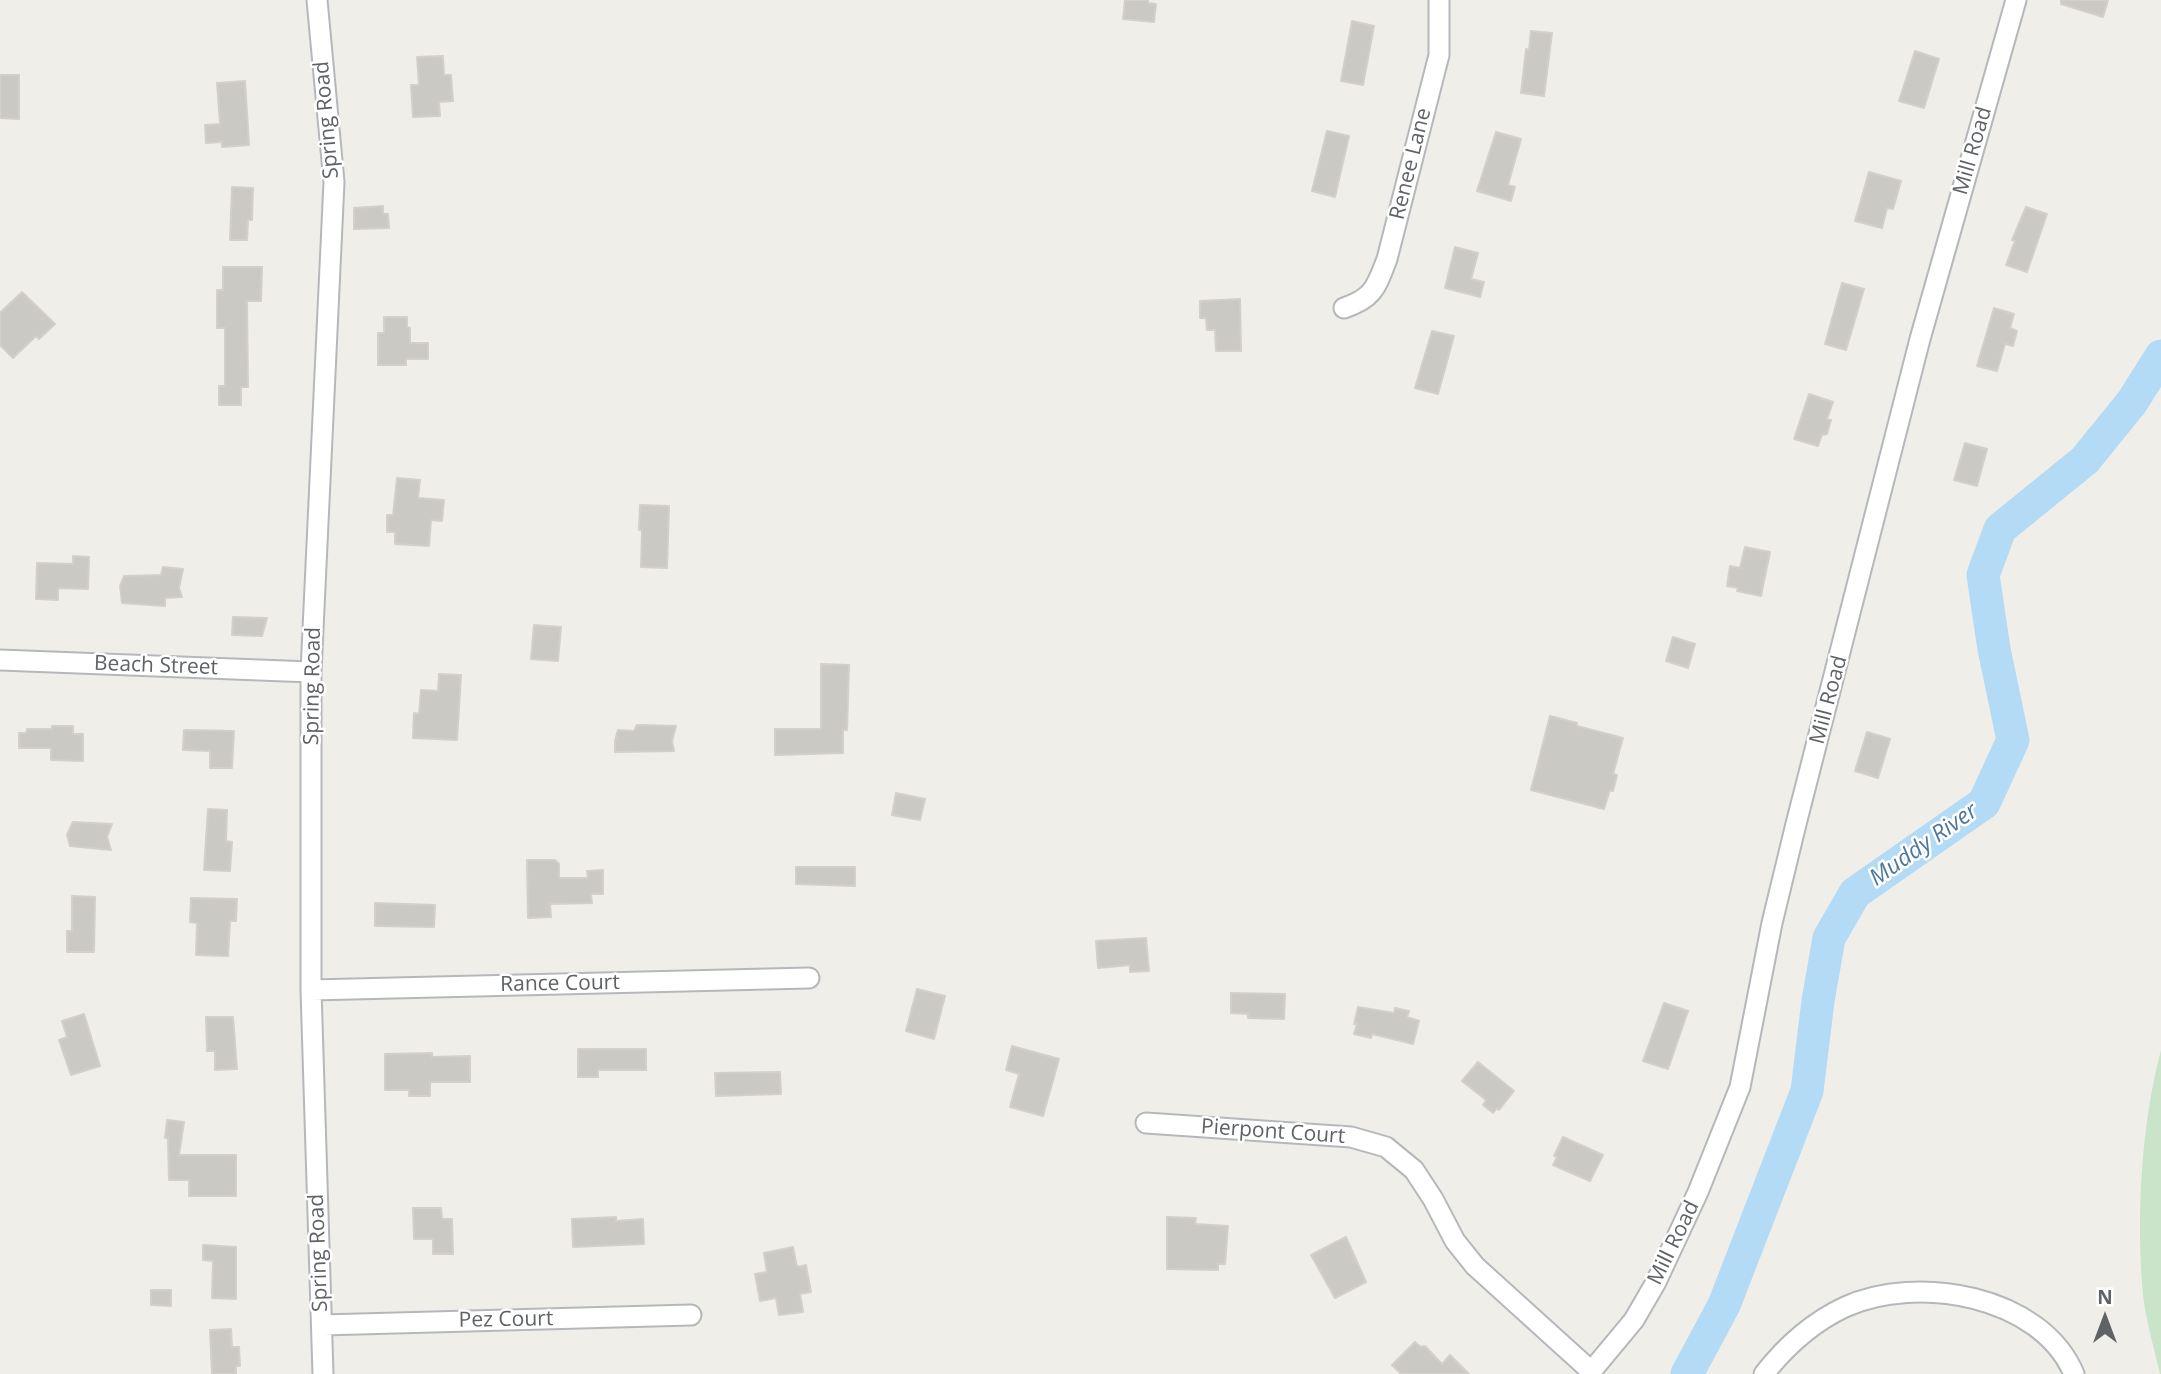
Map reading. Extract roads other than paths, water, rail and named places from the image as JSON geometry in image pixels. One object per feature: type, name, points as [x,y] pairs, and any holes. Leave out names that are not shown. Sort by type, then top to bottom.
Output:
[{"type":"street","name":"Spring Road","points":[[317,0],[334,183],[312,672],[311,990],[323,1374]]},
{"type":"street","name":"Renee Lane","points":[[1344,307],[1363,302],[1376,289],[1387,259],[1439,55],[1439,0]]},
{"type":"street","name":"Mill Road","points":[[1590,1373],[1634,1320],[1657,1282],[1702,1182],[1740,1087],[1772,923],[1796,824],[1920,339],[2016,0]]},
{"type":"street","name":"Beach Street","points":[[0,660],[312,672]]},
{"type":"street","name":"Rance Court","points":[[311,990],[809,978]]},
{"type":"street","name":"Pierpont Court","points":[[1146,1123],[1351,1137],[1387,1147],[1414,1170],[1455,1241],[1475,1266],[1590,1373]]},
{"type":"street","points":[[1764,1374],[1780,1354],[1804,1333],[1838,1311],[1887,1294],[1923,1291],[1963,1296],[2000,1306],[2036,1326],[2056,1345],[2074,1374]]},
{"type":"street","name":"Pez Court","points":[[322,1325],[691,1315]]},
{"type":"waterway","name":"Muddy River","points":[[1687,1374],[1724,1305],[1807,1091],[1829,938],[1855,893],[1984,803],[2013,740],[1994,649],[1983,575],[2000,529],[2085,460],[2132,402],[2161,356]]}]
